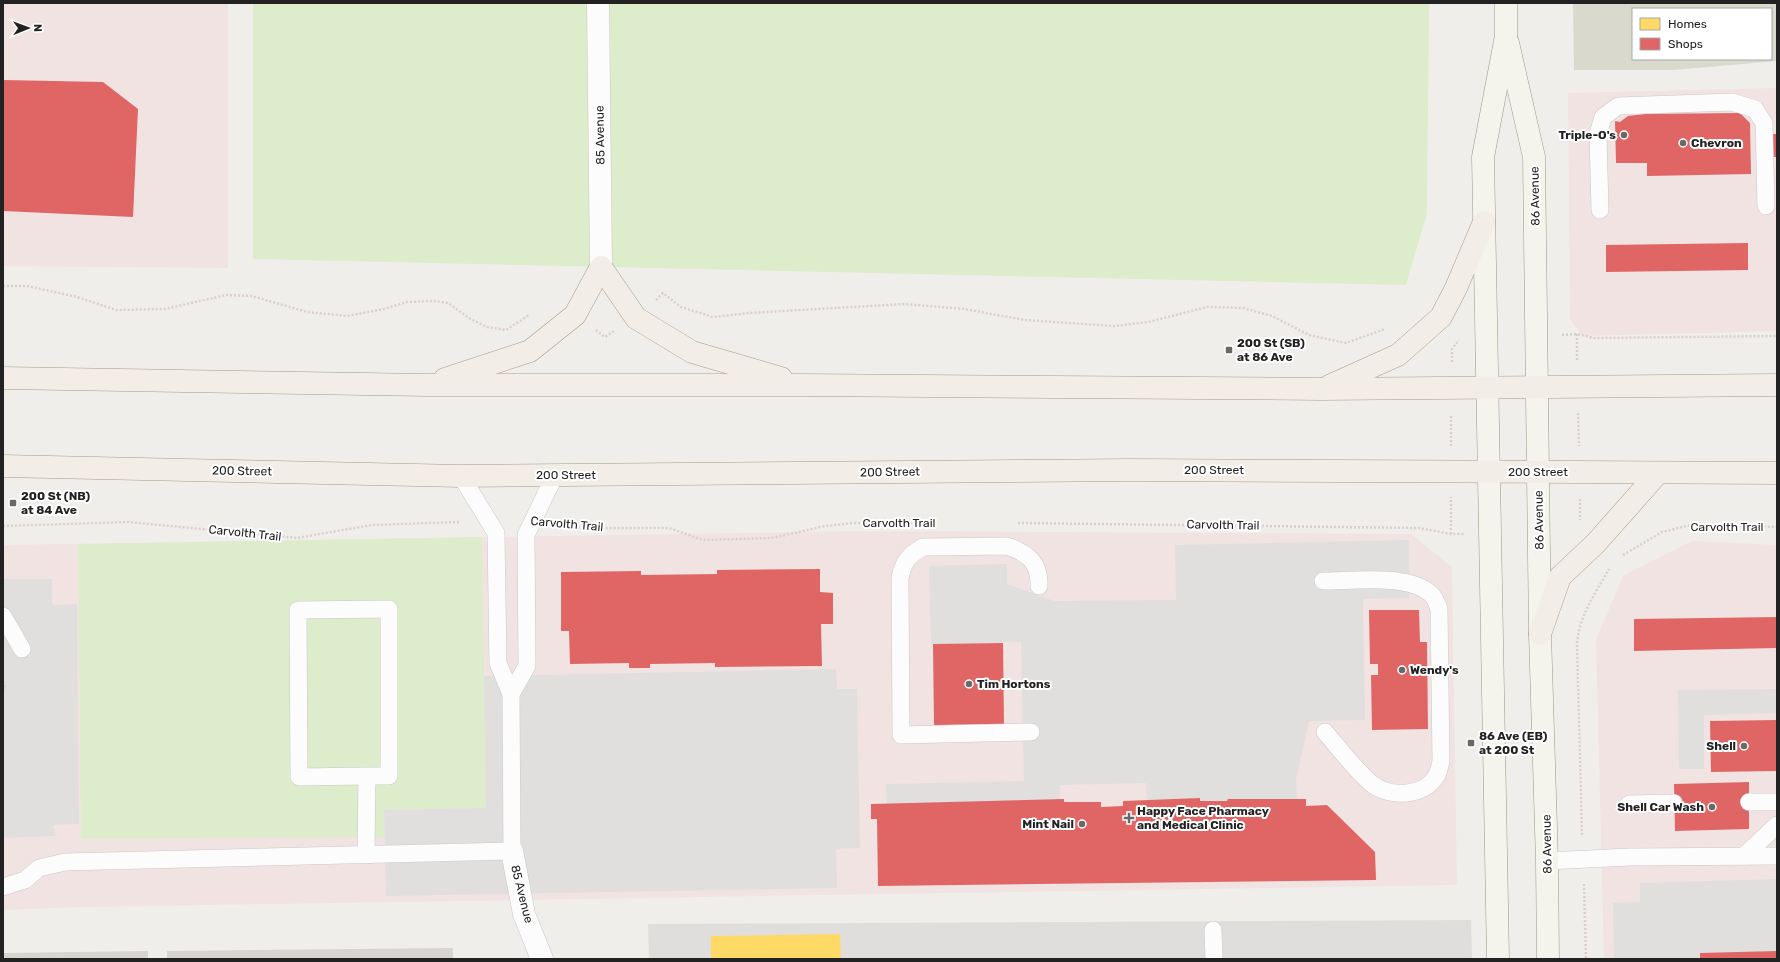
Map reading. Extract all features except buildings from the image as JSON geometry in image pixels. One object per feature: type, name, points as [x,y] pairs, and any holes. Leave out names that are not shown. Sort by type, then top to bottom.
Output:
[{"type":"main road","name":"86 Avenue","points":[[1498,959],[1483,157],[1506,36],[1506,3]]},
{"type":"main road","name":"86 Avenue","points":[[1506,36],[1534,156],[1540,634],[1547,861],[1548,959]]},
{"type":"main road","points":[[1322,389],[1398,355],[1441,317],[1456,288],[1484,222]]},
{"type":"main road","points":[[427,385],[530,351],[575,315],[601,267],[636,318],[692,352],[803,385]]},
{"type":"main road","points":[[3,378],[427,385],[803,385],[1322,389],[1777,385]]},
{"type":"main road","name":"200 Street","points":[[3,466],[461,476],[1132,470],[1777,474]]},
{"type":"main road","points":[[1540,634],[1560,577],[1596,543],[1658,473]]},
{"type":"street","name":"85 Avenue","points":[[598,3],[601,267]]},
{"type":"street","name":"85 Avenue","points":[[512,851],[524,914],[542,959]]},
{"type":"lane","points":[[1600,210],[1598,134],[1603,117],[1618,106],[1732,102],[1755,109],[1764,123],[1766,206]]},
{"type":"lane","points":[[511,694],[527,666],[526,535],[555,475]]},
{"type":"lane","points":[[3,887],[25,880],[39,868],[65,862],[512,851],[511,694],[498,663],[496,533],[461,476]]},
{"type":"lane","points":[[1031,732],[901,735],[900,578],[905,560],[912,553],[923,547],[1007,546],[1020,550],[1035,565],[1039,575],[1039,586]]},
{"type":"lane","points":[[1323,581],[1400,580],[1413,584],[1433,596],[1439,609],[1442,761],[1437,775],[1428,787],[1414,793],[1389,791],[1373,784],[1325,732]]},
{"type":"lane","points":[[389,609],[389,776],[367,776],[299,777],[298,610],[389,609]]},
{"type":"lane","points":[[3,616],[22,649]]},
{"type":"lane","points":[[366,855],[367,776]]},
{"type":"lane","points":[[1750,802],[1777,802]]},
{"type":"lane","points":[[1629,804],[1674,803]]},
{"type":"lane","points":[[1744,856],[1777,826]]},
{"type":"lane","points":[[1547,861],[1630,857],[1777,856]]},
{"type":"lane","points":[[1213,930],[1214,959]]},
{"type":"path","points":[[3,286],[27,286],[77,297],[116,310],[165,309],[226,295],[252,296],[306,312],[347,316],[384,309],[407,302],[434,301],[448,303],[469,318],[487,327],[506,330],[532,314]]},
{"type":"path","points":[[663,293],[681,307],[713,317],[749,313],[904,304],[964,309],[1025,320],[1114,326],[1148,322],[1207,307],[1243,308],[1272,316],[1309,335],[1346,343],[1384,330],[1391,325]]},
{"type":"path","points":[[1582,828],[1577,644],[1578,629],[1584,613],[1614,561],[1580,528],[1577,334],[1594,338],[1777,336]]},
{"type":"path","points":[[1451,534],[1452,349],[1462,337]]},
{"type":"path","name":"Carvolth Trail","points":[[532,520],[582,528],[669,528],[703,540],[772,538],[825,526],[854,523],[917,523]]},
{"type":"path","name":"Carvolth Trail","points":[[3,526],[128,522],[297,538],[372,525],[490,521]]},
{"type":"path","name":"Carvolth Trail","points":[[1013,523],[1419,528],[1451,534],[1489,532]]},
{"type":"path","name":"Carvolth Trail","points":[[1614,561],[1662,532],[1695,524],[1777,527]]},
{"type":"path","points":[[3,682],[6,688],[3,689]]},
{"type":"path","points":[[1584,886],[1586,959]]},
{"type":"shaded area","points":[[3,3],[228,3],[228,268],[3,266]]},
{"type":"shaded area","points":[[1573,3],[1777,3],[1777,61],[1674,70],[1574,70]]},
{"type":"shaded area","points":[[1777,88],[1777,331],[1582,336],[1570,319],[1568,93]]},
{"type":"shaded area","points":[[869,531],[1411,534],[1452,567],[1457,885],[82,907],[3,910],[3,545]]},
{"type":"shaded area","points":[[1409,540],[1409,598],[1363,599],[1365,720],[1309,721],[1296,779],[1297,804],[1147,806],[1146,783],[1060,785],[1060,803],[887,806],[886,784],[1024,781],[1021,642],[931,644],[929,566],[1007,564],[1007,584],[1054,601],[1176,600],[1175,545]]},
{"type":"shaded area","points":[[1692,541],[1777,545],[1777,959],[1604,959],[1596,640],[1623,576]]},
{"type":"shaded area","points":[[3,579],[52,579],[52,603],[54,605],[77,604],[79,824],[53,825],[56,836],[3,838]]},
{"type":"shaded area","points":[[836,669],[837,689],[857,689],[860,848],[836,849],[837,888],[386,896],[384,810],[486,808],[484,676]]},
{"type":"shaded area","points":[[1777,689],[1777,713],[1704,715],[1704,769],[1679,769],[1678,690]]},
{"type":"shaded area","points":[[1777,879],[1777,959],[1614,959],[1613,903],[1640,902],[1640,883]]},
{"type":"shaded area","points":[[1471,920],[1472,959],[649,959],[648,924]]},
{"type":"green space","points":[[253,3],[1429,3],[1427,213],[1406,285],[253,259]]},
{"type":"green space","points":[[482,537],[486,808],[384,810],[384,837],[81,839],[78,544]]},
{"type":"place","name":"Triple-O's","points":[[1624,135]]},
{"type":"place","name":"Chevron","points":[[1683,143]]},
{"type":"place","name":"200 St (SB) at 86 Ave","points":[[1229,350]]},
{"type":"place","name":"200 St (NB) at 84 Ave","points":[[13,503]]},
{"type":"place","name":"Wendy's","points":[[1402,670]]},
{"type":"place","name":"Tim Hortons","points":[[969,684]]},
{"type":"place","name":"86 Ave (EB) at 200 St","points":[[1471,743]]},
{"type":"place","name":"Shell","points":[[1744,746]]},
{"type":"place","name":"Shell Car Wash","points":[[1712,807]]},
{"type":"place","name":"Happy Face Pharmacy and Medical Clinic","points":[[1129,818]]},
{"type":"place","name":"Mint Nail","points":[[1082,824]]}]
